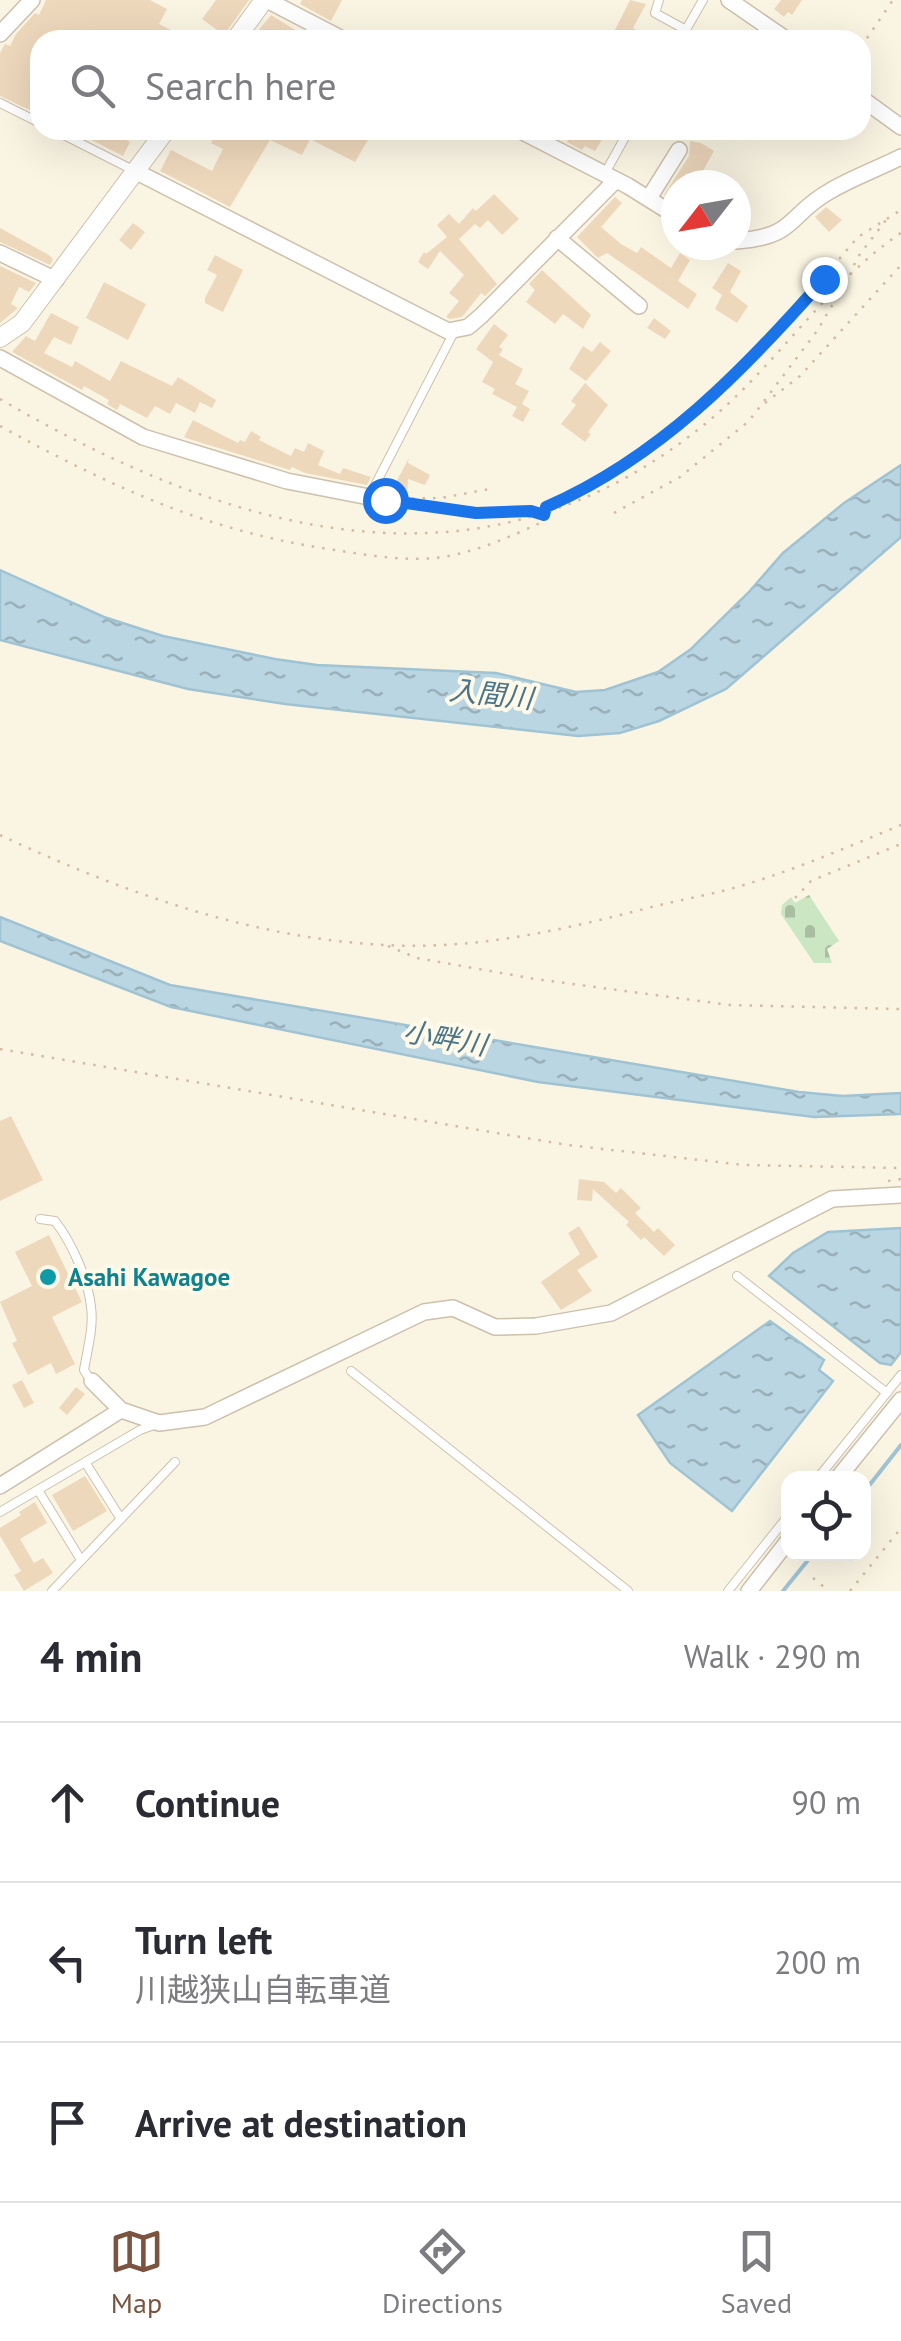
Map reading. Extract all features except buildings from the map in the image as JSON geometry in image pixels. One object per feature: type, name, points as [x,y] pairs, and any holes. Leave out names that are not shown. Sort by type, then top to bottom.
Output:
[{"type":"street","points":[[0,34],[32,0]]},
{"type":"street","points":[[242,30],[266,0],[325,30]]},
{"type":"street","points":[[736,2],[774,30]]},
{"type":"street","points":[[871,105],[901,127]]},
{"type":"street","points":[[0,338],[22,324],[158,140]]},
{"type":"street","points":[[538,140],[661,206]]},
{"type":"street","points":[[649,198],[679,150]]},
{"type":"street","points":[[751,239],[770,237],[792,224],[826,193],[901,157]]},
{"type":"street","points":[[135,171],[435,326],[455,330],[468,327],[481,316],[609,178]]},
{"type":"street","points":[[557,238],[640,306]]},
{"type":"street","points":[[0,253],[56,280]]},
{"type":"street","points":[[0,358],[143,437],[227,466],[377,498]]},
{"type":"street","points":[[92,1381],[121,1410],[159,1423],[205,1417],[424,1312],[453,1308],[495,1327],[536,1326],[610,1313],[832,1199],[901,1195]]},
{"type":"street","points":[[843,1471],[894,1396]]},
{"type":"street","points":[[0,1486],[121,1410]]},
{"type":"street","points":[[749,1591],[781,1551]]},
{"type":"lane","points":[[659,0],[655,13],[686,30],[703,0]]},
{"type":"lane","points":[[311,30],[314,24]]},
{"type":"lane","points":[[0,103],[30,118]]},
{"type":"lane","points":[[74,140],[135,171]]},
{"type":"lane","points":[[609,178],[625,140]]},
{"type":"lane","points":[[377,498],[455,330]]},
{"type":"lane","points":[[40,1219],[54,1221],[62,1230],[86,1290],[92,1310],[84,1370],[92,1381]]},
{"type":"lane","points":[[737,1276],[894,1396]]},
{"type":"lane","points":[[351,1371],[628,1591]]},
{"type":"lane","points":[[824,1471],[894,1396],[901,1375]]},
{"type":"lane","points":[[0,1512],[140,1430],[159,1423]]},
{"type":"lane","points":[[85,1462],[121,1518]]},
{"type":"lane","points":[[52,1591],[175,1462]]},
{"type":"lane","points":[[38,1490],[82,1560]]},
{"type":"lane","points":[[728,1591],[781,1525]]},
{"type":"path","points":[[871,32],[892,0]]},
{"type":"path","points":[[0,426],[150,500],[215,525],[271,541],[366,555],[431,558],[542,522],[546,507],[587,488],[628,462],[716,392],[766,344],[858,238],[901,207]]},
{"type":"path","points":[[614,514],[680,477],[748,421],[817,332],[856,258],[888,218]]},
{"type":"path","points":[[0,399],[63,435],[143,473],[196,493],[294,520],[362,531],[440,532],[490,527],[542,516],[627,478],[690,436],[753,381],[848,279],[901,233]]},
{"type":"path","points":[[760,407],[800,376],[901,265]]},
{"type":"path","points":[[377,498],[440,498],[495,488]]},
{"type":"path","points":[[377,498],[476,513],[531,511],[542,516]]},
{"type":"path","points":[[0,835],[186,910],[278,932],[386,945],[472,944],[572,928],[731,888],[806,864],[901,825]]},
{"type":"path","points":[[795,898],[811,881],[901,844]]},
{"type":"path","points":[[386,945],[417,958],[676,999],[770,1008],[901,1009]]},
{"type":"path","points":[[0,1048],[568,1145],[744,1165],[901,1168]]},
{"type":"path","points":[[850,1591],[901,1528]]},
{"type":"path","points":[[813,1578],[829,1591]]},
{"type":"green space","points":[[809,895],[839,941],[827,949],[832,963],[814,963],[781,914],[782,905],[791,897],[795,903]]},
{"type":"water","name":"入間川","points":[[901,465],[901,537],[726,689],[659,721],[620,733],[578,736],[285,704],[188,689],[0,640],[0,570],[104,617],[163,636],[275,659],[317,665],[496,673],[576,692],[605,690],[658,672],[691,649],[783,553],[844,503]]},
{"type":"water","name":"小畔川","points":[[0,917],[170,985],[799,1092],[843,1096],[901,1093],[901,1114],[814,1117],[538,1082],[171,1007],[0,941]]},
{"type":"water","points":[[901,1228],[901,1352],[891,1365],[880,1363],[769,1276],[793,1253],[828,1232]]},
{"type":"water","points":[[770,1321],[824,1360],[819,1370],[833,1381],[732,1511],[670,1463],[638,1415]]},
{"type":"waterway","points":[[871,1483],[901,1445]]},
{"type":"waterway","points":[[783,1591],[807,1561]]},
{"type":"place","name":"Asahi Kawagoe","points":[[48,1277]]},
{"type":"route","points":[[385,500],[476,513],[531,511],[544,515],[546,507],[604,478],[700,406],[753,358],[824,279]]}]
